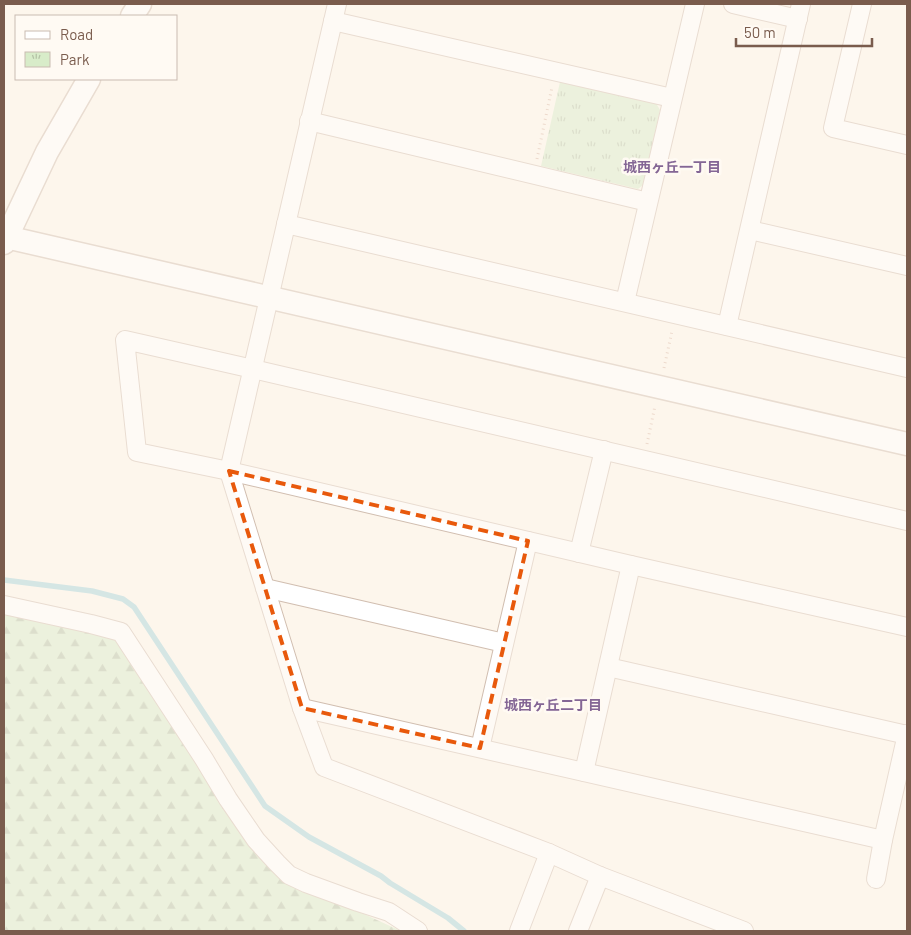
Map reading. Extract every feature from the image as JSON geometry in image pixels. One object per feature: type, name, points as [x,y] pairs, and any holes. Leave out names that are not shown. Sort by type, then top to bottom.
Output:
[{"type":"street","points":[[133,15],[140,4]]},
{"type":"street","points":[[624,302],[695,4]]},
{"type":"street","points":[[727,326],[800,11],[733,4]]},
{"type":"street","points":[[862,4],[833,128],[907,145]]},
{"type":"street","points":[[672,98],[555,71],[335,12],[229,471],[302,708],[324,767],[549,853],[600,876],[744,931]]},
{"type":"street","points":[[88,80],[47,152],[4,239],[269,297],[907,444]]},
{"type":"street","points":[[309,121],[648,202]]},
{"type":"street","points":[[286,224],[907,368]]},
{"type":"street","points":[[750,230],[907,266]]},
{"type":"street","points":[[907,521],[253,368],[125,340],[137,452],[229,471],[907,627]]},
{"type":"street","points":[[579,552],[604,450]]},
{"type":"street","points":[[480,748],[528,541]]},
{"type":"street","points":[[584,772],[631,565]]},
{"type":"street","points":[[265,588],[504,643]]},
{"type":"street","points":[[4,605],[121,632],[228,799],[256,840],[277,863],[289,875],[306,883],[389,912],[418,931]]},
{"type":"street","points":[[608,666],[907,734],[876,879]]},
{"type":"street","points":[[302,708],[883,840]]},
{"type":"street","points":[[519,931],[549,853]]},
{"type":"street","points":[[578,931],[600,876]]},
{"type":"path","points":[[534,175],[555,71]]},
{"type":"highlighted area","points":[[229,471],[528,541],[480,748],[302,708]]},
{"type":"green space","points":[[560,82],[656,103],[660,110],[643,185],[638,189],[541,166]]},
{"type":"green space","points":[[4,609],[120,638],[202,761],[305,887],[401,931],[4,931]]},
{"type":"waterway","points":[[4,580],[92,591],[123,599],[134,607],[265,806],[309,837],[381,876],[448,918],[464,931]]},
{"type":"district","name":"城西ヶ丘一丁目","points":[[672,166]]},
{"type":"district","name":"城西ヶ丘二丁目","points":[[553,704]]}]
